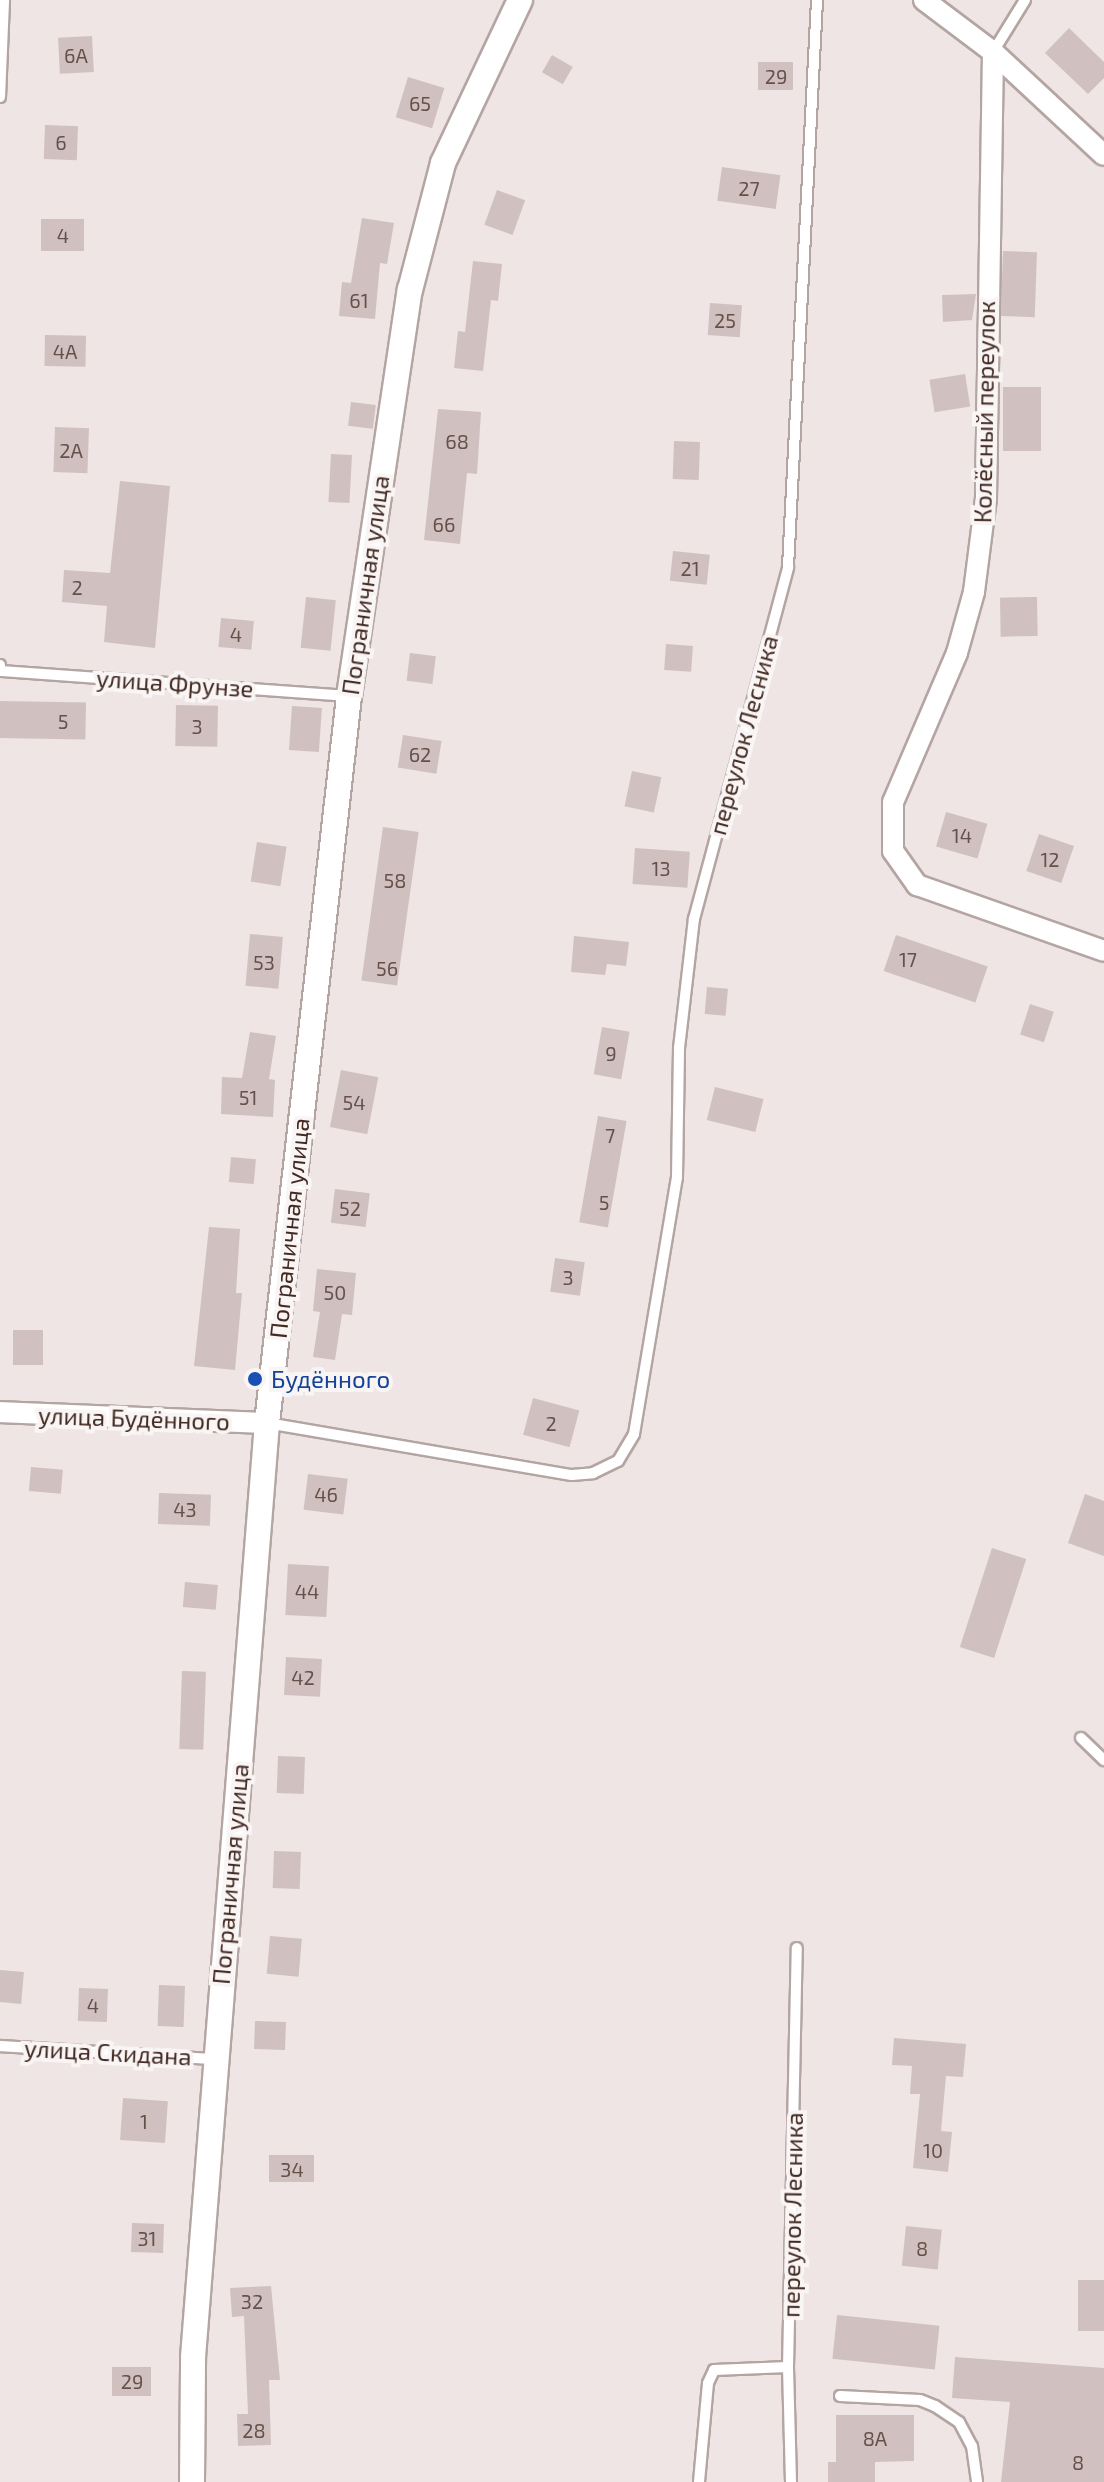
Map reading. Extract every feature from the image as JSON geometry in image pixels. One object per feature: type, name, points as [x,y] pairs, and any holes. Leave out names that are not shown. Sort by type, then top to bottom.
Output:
[{"type":"street","name":"Пограничная улица","points":[[192,2482],[193,2357],[267,1423],[349,696],[417,260],[443,163],[520,0]]},
{"type":"street","points":[[924,0],[993,52],[1104,155]]},
{"type":"street","name":"Колёсный переулок","points":[[993,52],[986,498],[974,592],[957,653],[893,802],[893,851],[917,885],[1104,951]]},
{"type":"street","name":"улица Будённого","points":[[0,1412],[267,1423]]},
{"type":"lane","points":[[0,97],[4,0]]},
{"type":"lane","name":"переулок Лесника","points":[[267,1423],[572,1475],[593,1473],[618,1461],[634,1434],[643,1400],[677,1177],[679,1048],[694,919],[788,567],[817,0]]},
{"type":"lane","points":[[993,52],[1025,0]]},
{"type":"lane","name":"улица Фрунзе","points":[[0,668],[349,696]]},
{"type":"lane","points":[[1081,1738],[1104,1760]]},
{"type":"lane","name":"переулок Лесника","points":[[791,2482],[788,2367],[797,1948]]},
{"type":"lane","name":"улица Скидана","points":[[0,2046],[215,2059]]},
{"type":"lane","points":[[699,2482],[708,2383],[714,2370],[788,2367]]},
{"type":"lane","points":[[840,2396],[920,2400],[935,2406],[959,2422],[972,2446],[977,2482]]},
{"type":"building","points":[[1069,28],[1104,62],[1104,78],[1088,94],[1045,53]]},
{"type":"building","points":[[92,36],[94,72],[60,74],[58,38]]},
{"type":"building","points":[[552,55],[573,67],[563,84],[542,72]]},
{"type":"building","points":[[758,62],[793,62],[793,90],[758,90]]},
{"type":"building","points":[[408,77],[444,88],[432,128],[396,117]]},
{"type":"building","points":[[45,125],[78,126],[77,160],[44,159]]},
{"type":"building","points":[[722,167],[780,175],[776,209],[717,201]]},
{"type":"building","points":[[497,190],[525,200],[513,235],[484,225]]},
{"type":"building","points":[[362,218],[394,223],[387,264],[380,263],[375,319],[339,316],[342,282],[351,283]]},
{"type":"building","points":[[41,219],[84,219],[84,251],[41,251]]},
{"type":"building","points":[[1003,251],[1037,252],[1035,317],[1001,316]]},
{"type":"building","points":[[473,261],[502,264],[498,301],[491,300],[483,371],[454,368],[458,331],[465,332]]},
{"type":"building","points":[[976,294],[972,320],[943,322],[942,295]]},
{"type":"building","points":[[710,303],[742,305],[740,337],[708,335]]},
{"type":"building","points":[[45,335],[86,336],[85,367],[44,366]]},
{"type":"building","points":[[965,374],[970,407],[935,412],[929,380]]},
{"type":"building","points":[[1003,387],[1041,387],[1041,451],[1003,451]]},
{"type":"building","points":[[351,402],[376,405],[373,429],[348,426]]},
{"type":"building","points":[[438,409],[481,412],[477,474],[467,473],[460,544],[424,540]]},
{"type":"building","points":[[55,427],[89,428],[87,473],[53,472]]},
{"type":"building","points":[[674,441],[700,442],[699,480],[673,479]]},
{"type":"building","points":[[331,454],[352,455],[349,503],[328,502]]},
{"type":"building","points":[[120,481],[170,486],[155,648],[104,642],[107,606],[62,602],[64,570],[110,573]]},
{"type":"building","points":[[673,551],[710,555],[707,585],[670,581]]},
{"type":"building","points":[[306,597],[336,600],[331,651],[301,648]]},
{"type":"building","points":[[1037,597],[1038,636],[1001,637],[1000,598]]},
{"type":"building","points":[[221,618],[254,621],[251,650],[218,647]]},
{"type":"building","points":[[666,644],[693,646],[691,672],[664,670]]},
{"type":"building","points":[[410,653],[436,656],[432,684],[407,681]]},
{"type":"building","points":[[0,701],[86,703],[85,739],[0,738]]},
{"type":"building","points":[[176,705],[218,706],[217,747],[175,746]]},
{"type":"building","points":[[292,706],[322,708],[319,752],[289,750]]},
{"type":"building","points":[[403,735],[442,741],[436,774],[398,768]]},
{"type":"building","points":[[632,771],[661,777],[654,812],[625,806]]},
{"type":"building","points":[[946,812],[987,824],[977,858],[936,847]]},
{"type":"building","points":[[383,827],[419,832],[397,986],[361,980]]},
{"type":"building","points":[[1039,834],[1074,846],[1061,883],[1026,871]]},
{"type":"building","points":[[257,842],[287,847],[280,886],[251,882]]},
{"type":"building","points":[[635,848],[690,852],[687,888],[632,884]]},
{"type":"building","points":[[250,934],[283,937],[278,989],[245,986]]},
{"type":"building","points":[[896,935],[988,967],[975,1003],[884,971]]},
{"type":"building","points":[[574,936],[629,942],[626,966],[607,964],[605,975],[571,972]]},
{"type":"building","points":[[707,987],[728,989],[726,1016],[705,1014]]},
{"type":"building","points":[[1030,1004],[1054,1012],[1044,1042],[1020,1034]]},
{"type":"building","points":[[602,1027],[630,1032],[621,1079],[594,1074]]},
{"type":"building","points":[[250,1032],[276,1036],[269,1079],[275,1080],[273,1117],[221,1114],[222,1077],[242,1078]]},
{"type":"building","points":[[341,1070],[378,1077],[367,1134],[330,1127]]},
{"type":"building","points":[[715,1087],[764,1099],[755,1132],[707,1120]]},
{"type":"building","points":[[598,1116],[627,1121],[608,1227],[579,1222]]},
{"type":"building","points":[[231,1157],[256,1159],[254,1184],[229,1182]]},
{"type":"building","points":[[335,1189],[370,1193],[366,1227],[331,1223]]},
{"type":"building","points":[[209,1227],[240,1229],[236,1293],[242,1293],[235,1370],[194,1366]]},
{"type":"building","points":[[555,1258],[585,1262],[580,1296],[550,1292]]},
{"type":"building","points":[[317,1269],[356,1273],[352,1315],[342,1314],[335,1360],[313,1357],[320,1312],[313,1311]]},
{"type":"building","points":[[13,1330],[43,1330],[43,1365],[13,1365]]},
{"type":"building","points":[[533,1398],[579,1410],[570,1447],[523,1435]]},
{"type":"building","points":[[31,1467],[63,1470],[61,1494],[29,1491]]},
{"type":"building","points":[[308,1474],[348,1479],[343,1515],[304,1510]]},
{"type":"building","points":[[159,1493],[211,1495],[210,1526],[158,1524]]},
{"type":"building","points":[[1085,1494],[1104,1501],[1104,1556],[1068,1543]]},
{"type":"building","points":[[992,1548],[1026,1559],[994,1658],[960,1647]]},
{"type":"building","points":[[288,1564],[329,1566],[326,1617],[285,1615]]},
{"type":"building","points":[[185,1582],[218,1585],[216,1610],[183,1607]]},
{"type":"building","points":[[286,1657],[322,1659],[320,1697],[284,1695]]},
{"type":"building","points":[[182,1671],[206,1672],[203,1750],[179,1749]]},
{"type":"building","points":[[278,1756],[305,1757],[304,1794],[277,1793]]},
{"type":"building","points":[[274,1851],[301,1852],[300,1889],[273,1888]]},
{"type":"building","points":[[270,1936],[302,1939],[299,1977],[267,1974]]},
{"type":"building","points":[[0,1970],[24,1972],[21,2004],[0,2002]]},
{"type":"building","points":[[159,1985],[185,1986],[184,2027],[158,2026]]},
{"type":"building","points":[[79,1988],[108,1989],[107,2022],[78,2021]]},
{"type":"building","points":[[255,2021],[286,2022],[285,2050],[254,2049]]},
{"type":"building","points":[[894,2038],[966,2044],[963,2077],[946,2076],[941,2131],[952,2132],[948,2172],[913,2168],[920,2094],[910,2094],[912,2066],[892,2065]]},
{"type":"building","points":[[123,2098],[168,2101],[165,2143],[120,2140]]},
{"type":"building","points":[[269,2155],[314,2155],[314,2182],[269,2182]]},
{"type":"building","points":[[132,2223],[164,2224],[163,2253],[131,2252]]},
{"type":"building","points":[[906,2226],[942,2230],[938,2270],[902,2266]]},
{"type":"building","points":[[1078,2280],[1104,2280],[1104,2331],[1078,2331]]},
{"type":"building","points":[[271,2286],[280,2380],[269,2380],[271,2445],[238,2446],[237,2414],[248,2414],[244,2316],[232,2317],[230,2288]]},
{"type":"building","points":[[837,2315],[939,2326],[935,2370],[832,2359]]},
{"type":"building","points":[[955,2357],[1104,2368],[1104,2482],[1001,2482],[1010,2402],[952,2398]]},
{"type":"building","points":[[112,2367],[151,2367],[151,2396],[112,2396]]},
{"type":"building","points":[[836,2415],[914,2415],[914,2461],[875,2462],[875,2482],[828,2482],[828,2462],[836,2462]]},
{"type":"place","name":"Будённого","points":[[255,1379]]}]
